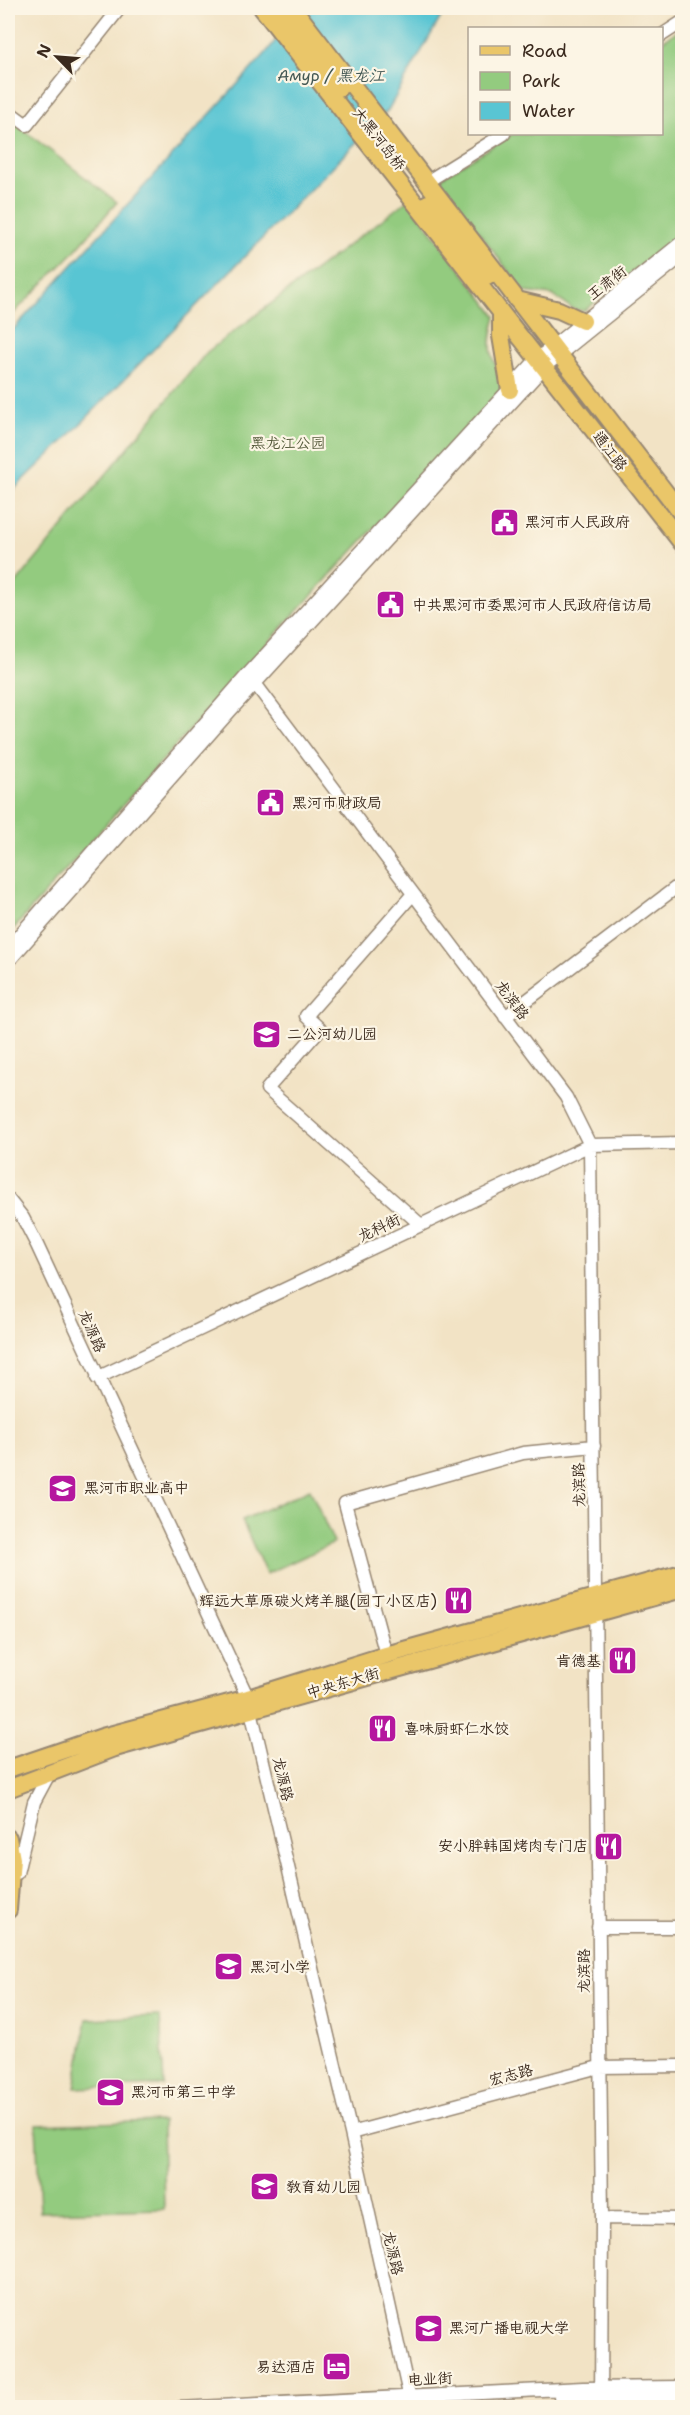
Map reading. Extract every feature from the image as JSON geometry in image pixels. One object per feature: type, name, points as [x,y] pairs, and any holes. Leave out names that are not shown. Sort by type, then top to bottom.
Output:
[{"type":"main road","points":[[262,8],[419,183],[518,300],[548,357]]},
{"type":"main road","name":"大黑河岛桥","points":[[278,8],[419,183]]},
{"type":"main road","points":[[292,8],[419,183],[501,313],[548,357]]},
{"type":"main road","name":"通江路","points":[[419,183],[682,543]]},
{"type":"main road","points":[[518,300],[559,310],[583,321]]},
{"type":"main road","points":[[501,313],[501,336],[510,390]]},
{"type":"main road","name":"通江路","points":[[548,357],[682,514]]},
{"type":"main road","name":"中央东大街","points":[[8,1768],[102,1737],[250,1703],[596,1606],[682,1573]]},
{"type":"main road","name":"中央东大街","points":[[8,1789],[58,1768],[386,1654],[596,1606],[682,1589]]},
{"type":"main road","points":[[8,1838],[12,1868],[8,1911]]},
{"type":"street","points":[[8,111],[27,125],[120,8]]},
{"type":"street","points":[[663,34],[682,22]]},
{"type":"street","points":[[419,183],[502,135]]},
{"type":"street","name":"王肃街","points":[[548,357],[583,321],[682,242]]},
{"type":"street","points":[[8,948],[510,390],[548,357],[682,256]]},
{"type":"street","points":[[8,962],[251,679],[548,357]]},
{"type":"street","name":"龙滨路","points":[[251,679],[566,1097],[590,1145],[602,2218],[601,2398]]},
{"type":"street","points":[[506,1017],[682,883]]},
{"type":"street","points":[[413,894],[306,1016],[320,1029],[267,1089],[421,1225]]},
{"type":"street","name":"龙科街","points":[[97,1378],[590,1145],[682,1143]]},
{"type":"street","name":"龙源路","points":[[8,1199],[23,1218],[37,1245],[250,1703],[351,2133],[411,2402]]},
{"type":"street","points":[[386,1654],[345,1503],[523,1453],[594,1446]]},
{"type":"street","points":[[8,1911],[34,1802],[45,1778],[58,1768]]},
{"type":"street","points":[[598,1927],[682,1927]]},
{"type":"street","name":"宏志路","points":[[351,2133],[599,2067],[682,2066]]},
{"type":"street","points":[[602,2218],[682,2219]]},
{"type":"street","name":"电业街","points":[[601,2398],[682,2387]]},
{"type":"street","name":"电业街","points":[[179,2408],[584,2396],[682,2398]]},
{"type":"street","name":"电业街","points":[[328,2408],[411,2402]]},
{"type":"green space","points":[[682,28],[682,233],[584,311],[573,309],[552,295],[524,292],[439,179],[510,135],[663,135],[663,40]]},
{"type":"green space","points":[[8,118],[117,202],[72,254],[8,319]]},
{"type":"green space","name":"黑龙江公园","points":[[408,200],[496,316],[491,349],[501,375],[501,391],[239,674],[8,935],[8,593],[207,352]]},
{"type":"green space","points":[[310,1489],[334,1543],[266,1574],[242,1520]]},
{"type":"green space","points":[[160,2016],[164,2085],[75,2088],[87,2019]]},
{"type":"green space","points":[[162,2121],[164,2209],[40,2212],[36,2125]]},
{"type":"water","name":"Амур / 黑龙江","points":[[300,8],[446,8],[388,110],[64,441],[8,495],[8,335],[266,53]]},
{"type":"place","name":"黑河市人民政府","points":[[504,522]]},
{"type":"place","name":"中共黑河市委黑河市人民政府信访局","points":[[391,605]]},
{"type":"place","name":"黑河市财政局","points":[[271,803]]},
{"type":"place","name":"二公河幼儿园","points":[[266,1034]]},
{"type":"place","name":"黑河市职业高中","points":[[63,1488]]},
{"type":"place","name":"辉远大草原碳火烤羊腿(园丁小区店)","points":[[458,1601]]},
{"type":"place","name":"肯德基","points":[[622,1661]]},
{"type":"place","name":"喜味厨虾仁水饺","points":[[383,1729]]},
{"type":"place","name":"安小胖韩国烤肉专门店","points":[[609,1846]]},
{"type":"place","name":"黑河小学","points":[[229,1967]]},
{"type":"place","name":"黑河市第三中学","points":[[110,2092]]},
{"type":"place","name":"教育幼儿园","points":[[265,2187]]},
{"type":"place","name":"黑河广播电视大学","points":[[428,2328]]},
{"type":"place","name":"易达酒店","points":[[337,2367]]}]
